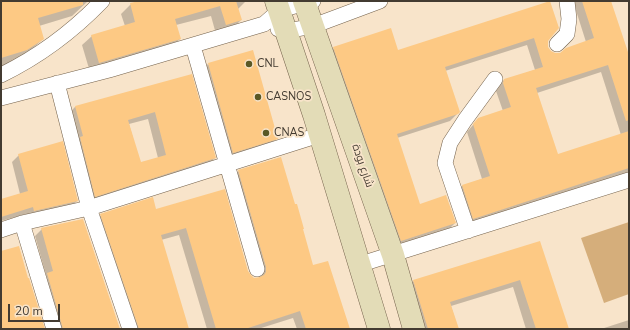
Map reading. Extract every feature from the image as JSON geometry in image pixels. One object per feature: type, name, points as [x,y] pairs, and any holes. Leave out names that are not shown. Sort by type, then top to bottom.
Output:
[{"type":"street","points":[[1,75],[35,57],[102,1]]},
{"type":"street","points":[[1,98],[194,46],[264,24],[287,31],[313,26],[380,1]]},
{"type":"street","points":[[557,44],[567,34],[569,19],[567,1]]},
{"type":"street","points":[[264,24],[278,5],[307,2]]},
{"type":"street","name":"شارع بودة","points":[[307,2],[313,26],[392,255],[414,329]]},
{"type":"street","points":[[278,5],[378,329]]},
{"type":"street","points":[[194,46],[257,269]]},
{"type":"street","points":[[468,231],[445,163],[450,144],[465,120],[495,79]]},
{"type":"street","points":[[57,83],[89,208],[130,329]]},
{"type":"street","points":[[1,230],[22,223],[89,208],[319,135]]},
{"type":"street","points":[[358,264],[392,255],[629,180]]},
{"type":"street","points":[[22,223],[54,329]]},
{"type":"shaded area","points":[[629,222],[629,294],[604,303],[581,238]]},
{"type":"building","points":[[1,1],[83,1],[83,5],[38,18],[44,39],[27,50],[1,58]]},
{"type":"building","points":[[139,1],[236,1],[242,20],[226,25],[220,6],[175,19],[181,39],[99,63],[91,35],[135,22],[130,3]]},
{"type":"building","points":[[550,1],[559,28],[548,41],[548,47],[551,51],[560,53],[566,48],[594,38],[582,1],[611,1],[629,55],[629,120],[626,121],[608,65],[536,88],[558,154],[629,131],[629,168],[473,219],[462,185],[490,176],[473,124],[478,118],[511,107],[503,83],[504,79],[543,67],[534,38],[445,67],[460,112],[458,114],[397,134],[420,204],[446,195],[456,223],[401,241],[333,47],[391,28],[398,50]]},
{"type":"building","points":[[253,50],[278,139],[233,153],[208,63]]},
{"type":"building","points":[[192,74],[216,158],[95,197],[80,137],[83,136],[75,106]],"holes":[[[155,112],[166,155],[141,162],[128,120]]]},
{"type":"building","points":[[63,141],[78,201],[34,211],[33,207],[1,217],[1,199],[28,191],[18,154]]},
{"type":"building","points":[[281,157],[295,204],[297,204],[313,265],[328,261],[350,329],[306,329],[300,311],[245,329],[216,329],[186,228],[161,235],[189,329],[139,329],[100,214],[153,197],[156,209],[225,189],[248,271],[254,278],[260,277],[266,272],[266,267],[238,170]]},
{"type":"building","points":[[83,219],[120,329],[63,329],[47,273],[53,271],[41,228]]},
{"type":"building","points":[[540,241],[569,329],[536,329],[520,280],[450,302],[459,329],[428,329],[413,280]]},
{"type":"building","points":[[19,246],[45,329],[1,329],[1,251]]},
{"type":"place","name":"CNL","points":[[249,64]]},
{"type":"place","name":"CASNOS","points":[[258,97]]},
{"type":"place","name":"CNAS","points":[[266,133]]}]
